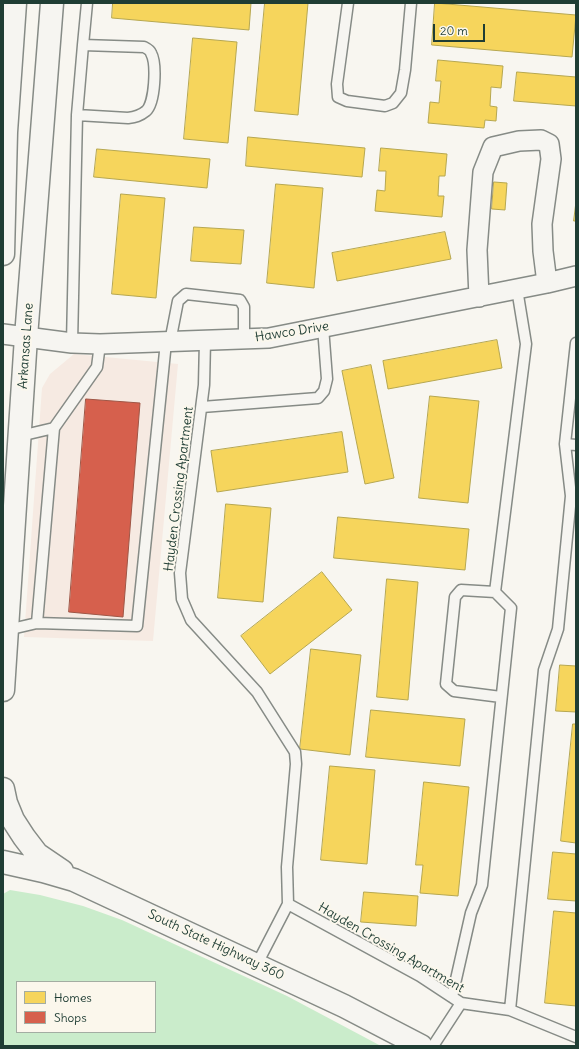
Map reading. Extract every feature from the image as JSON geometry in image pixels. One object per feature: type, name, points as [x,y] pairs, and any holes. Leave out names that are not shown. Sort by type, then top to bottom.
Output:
[{"type":"main road","points":[[3,254],[4,132],[15,3]]},
{"type":"main road","name":"Arkansas Lane","points":[[3,690],[26,337],[52,3]]},
{"type":"main road","points":[[3,789],[6,803],[13,820],[37,854],[74,880]]},
{"type":"main road","name":"South State Highway 360","points":[[3,862],[74,880],[257,964],[344,1006],[421,1046]]},
{"type":"street","points":[[478,297],[477,250],[483,172],[493,147],[520,141],[541,140],[549,144],[551,158],[542,224],[543,251],[547,284]]},
{"type":"street","name":"Hawco Drive","points":[[3,334],[72,343],[100,344],[269,338],[547,284],[576,276]]},
{"type":"lane","points":[[72,343],[77,115],[88,3]]},
{"type":"lane","points":[[348,3],[337,84],[338,97],[347,101],[385,106],[393,103],[401,93],[405,70],[411,3]]},
{"type":"lane","points":[[77,115],[128,118],[136,117],[147,110],[152,98],[154,82],[154,66],[151,52],[144,46],[83,45]]},
{"type":"lane","points":[[496,592],[526,344],[517,289]]},
{"type":"lane","points":[[7,630],[37,622],[137,626],[168,342],[178,301],[186,294],[240,300],[244,307],[244,339]]},
{"type":"lane","points":[[202,408],[318,398],[324,391],[327,379],[323,327]]},
{"type":"lane","name":"Hayden Crossing Apartment","points":[[205,341],[202,408],[180,573],[182,599],[191,620],[257,692],[296,752],[288,867],[288,904],[420,976],[461,1003],[510,1010],[576,1037]]},
{"type":"lane","points":[[510,1010],[544,670],[558,629],[571,496],[565,444],[574,387],[576,343]]},
{"type":"lane","points":[[37,622],[54,428],[97,367],[100,344]]},
{"type":"lane","points":[[20,436],[54,428]]},
{"type":"lane","points":[[565,444],[576,445]]},
{"type":"lane","points":[[452,997],[471,913],[482,885],[511,608],[496,592],[461,590],[455,598],[446,684],[454,691],[501,697]]},
{"type":"lane","points":[[257,964],[288,904]]},
{"type":"lane","points":[[433,1046],[461,1003]]},
{"type":"shaded area","points":[[74,354],[178,364],[153,641],[24,637],[42,388],[50,374]]},
{"type":"green space","points":[[10,890],[40,895],[83,906],[122,920],[287,996],[381,1046],[3,1046],[3,894]]},
{"type":"building: Homes","points":[[113,3],[251,3],[249,30],[112,18]]},
{"type":"building: Homes","points":[[265,3],[308,3],[298,115],[255,111]]},
{"type":"building: Homes","points":[[435,3],[576,15],[572,57],[432,45]]},
{"type":"building: Homes","points":[[193,38],[237,42],[228,143],[184,139]]},
{"type":"building: Homes","points":[[438,60],[503,66],[501,88],[491,87],[490,106],[497,107],[496,121],[485,120],[484,128],[428,123],[430,102],[439,103],[441,81],[436,81]]},
{"type":"building: Homes","points":[[517,72],[576,77],[576,106],[514,101]]},
{"type":"building: Homes","points":[[248,137],[365,148],[362,177],[246,166]]},
{"type":"building: Homes","points":[[381,148],[447,154],[445,176],[439,176],[438,196],[444,196],[442,217],[375,211],[377,190],[385,191],[386,171],[379,171]]},
{"type":"building: Homes","points":[[97,149],[210,159],[207,188],[94,177]]},
{"type":"building: Homes","points":[[494,182],[507,183],[505,210],[492,209]]},
{"type":"building: Homes","points":[[276,184],[323,188],[314,288],[267,283]]},
{"type":"building: Homes","points":[[121,194],[165,198],[156,298],[112,294]]},
{"type":"building: Homes","points":[[576,202],[576,221],[574,221]]},
{"type":"building: Homes","points":[[194,227],[244,230],[241,264],[191,261]]},
{"type":"building: Homes","points":[[445,232],[451,259],[337,281],[332,253]]},
{"type":"building: Homes","points":[[497,340],[502,368],[388,389],[383,361]]},
{"type":"building: Homes","points":[[371,365],[394,478],[365,484],[342,371]]},
{"type":"building: Homes","points":[[430,396],[479,401],[468,503],[419,498]]},
{"type":"building: Homes","points":[[342,432],[348,472],[217,492],[211,451]]},
{"type":"building: Homes","points":[[226,504],[271,508],[263,602],[218,598]]},
{"type":"building: Homes","points":[[338,517],[469,529],[465,570],[334,558]]},
{"type":"building: Homes","points":[[322,572],[352,610],[270,674],[241,636]]},
{"type":"building: Homes","points":[[387,579],[418,582],[408,700],[377,697]]},
{"type":"building: Homes","points":[[311,649],[361,655],[350,755],[300,749]]},
{"type":"building: Homes","points":[[560,665],[576,666],[576,712],[556,711]]},
{"type":"building: Homes","points":[[371,710],[465,719],[460,766],[366,757]]},
{"type":"building: Homes","points":[[573,724],[576,724],[576,843],[561,841]]},
{"type":"building: Homes","points":[[330,766],[375,770],[367,864],[321,860]]},
{"type":"building: Homes","points":[[424,782],[469,787],[458,896],[420,893],[423,865],[416,865]]},
{"type":"building: Homes","points":[[553,852],[576,854],[576,901],[548,899]]},
{"type":"building: Homes","points":[[364,892],[418,896],[416,926],[361,922]]},
{"type":"building: Homes","points":[[554,911],[576,913],[576,1006],[545,1003]]},
{"type":"building: Shops","points":[[86,399],[140,403],[123,617],[69,612]]}]
